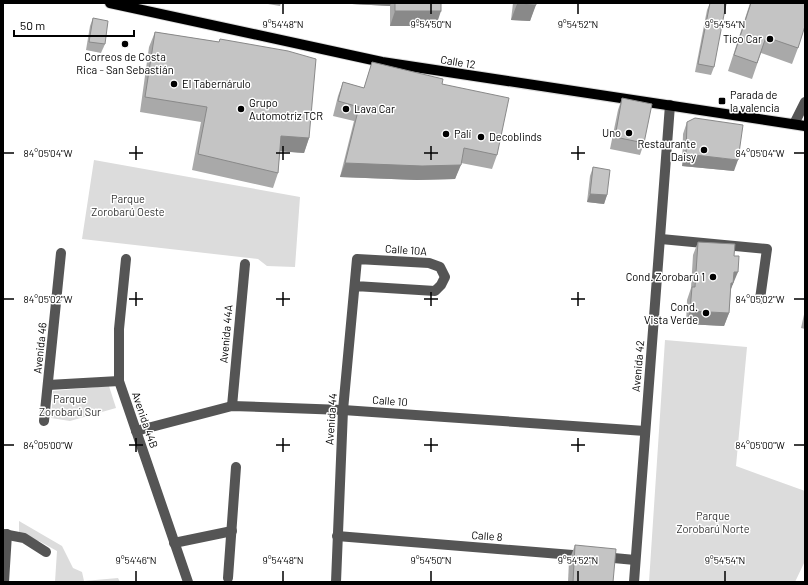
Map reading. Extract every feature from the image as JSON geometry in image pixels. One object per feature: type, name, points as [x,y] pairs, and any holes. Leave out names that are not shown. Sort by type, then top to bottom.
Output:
[{"type":"main road","name":"Calle 12","points":[[110,3],[382,62],[805,126]]},
{"type":"street","points":[[794,124],[805,102]]},
{"type":"street","name":"Avenida 42","points":[[634,582],[670,105]]},
{"type":"street","points":[[660,239],[767,249],[760,299]]},
{"type":"street","name":"Avenida 46","points":[[44,421],[61,252]]},
{"type":"street","name":"Avenida 44B","points":[[126,259],[119,330],[119,381],[188,582]]},
{"type":"street","name":"Calle 10A","points":[[355,286],[434,291],[441,285],[445,277],[440,268],[429,263],[357,259]]},
{"type":"street","name":"Avenida 44","points":[[336,582],[343,410],[357,259]]},
{"type":"street","name":"Avenida 44A","points":[[232,406],[245,264]]},
{"type":"street","points":[[48,385],[119,381]]},
{"type":"street","name":"Calle 10","points":[[136,431],[232,406],[343,410],[645,431]]},
{"type":"street","points":[[228,578],[236,467]]},
{"type":"street","points":[[174,543],[232,531]]},
{"type":"street","points":[[4,582],[5,534],[24,538],[46,552]]},
{"type":"street","name":"Calle 8","points":[[337,536],[635,560]]},
{"type":"green space","name":"Parque Zorobarú Oeste","points":[[94,160],[300,197],[295,267],[267,266],[258,259],[82,239]]},
{"type":"green space","name":"Parque Zorobarú Norte","points":[[665,340],[747,347],[736,466],[805,491],[805,561],[795,582],[649,582]]},
{"type":"green space","name":"Parque Zorobarú Sur","points":[[109,386],[116,408],[70,421],[51,418],[53,391]]},
{"type":"green space","points":[[19,521],[62,546],[73,568],[82,572],[84,581],[118,578],[120,582],[55,582],[57,551],[39,541],[19,540]]},
{"type":"building","points":[[395,3],[441,3],[441,11],[395,11]]},
{"type":"building","points":[[536,3],[536,5],[517,4]]},
{"type":"building","points":[[710,3],[726,4],[714,67],[698,64]]},
{"type":"building","name":"Tico Car","points":[[751,3],[805,3],[805,26],[798,48],[766,37],[757,63],[734,55]]},
{"type":"building","points":[[93,18],[108,21],[105,44],[89,42]]},
{"type":"building","points":[[155,32],[219,42],[220,39],[288,51],[316,59],[309,138],[281,136],[278,173],[198,154],[207,107],[145,97]]},
{"type":"building","points":[[372,62],[443,79],[442,84],[509,98],[497,155],[464,148],[461,165],[422,166],[345,163],[359,107],[338,101],[343,82],[364,88]]},
{"type":"building","name":"Uno","points":[[622,98],[652,104],[644,143],[615,137]]},
{"type":"building","points":[[695,118],[743,125],[738,160],[686,154],[687,122]]},
{"type":"building","points":[[593,167],[610,170],[607,195],[590,194]]},
{"type":"building","points":[[698,242],[735,244],[734,256],[739,256],[738,272],[734,272],[733,283],[731,283],[729,313],[690,311],[692,287],[695,287]]},
{"type":"building","points":[[575,545],[616,549],[613,582],[573,582]]},
{"type":"place","name":"Tico Car","points":[[770,39]]},
{"type":"place","name":"Correos de Costa Rica - San Sebastián","points":[[125,44]]},
{"type":"place","name":"El Tabernárulo","points":[[174,84]]},
{"type":"place","name":"Parada de la valencia","points":[[722,101]]},
{"type":"place","name":"Grupo Automotríz TCR","points":[[241,109]]},
{"type":"place","name":"Lava Car","points":[[346,109]]},
{"type":"place","name":"Uno","points":[[629,133]]},
{"type":"place","name":"Palí","points":[[446,134]]},
{"type":"place","name":"Decoblinds","points":[[481,137]]},
{"type":"place","name":"Restaurante Daisy","points":[[704,150]]},
{"type":"place","name":"Cond. Zorobarú 1","points":[[713,277]]},
{"type":"place","name":"Cond. Vista Verde","points":[[706,313]]}]
